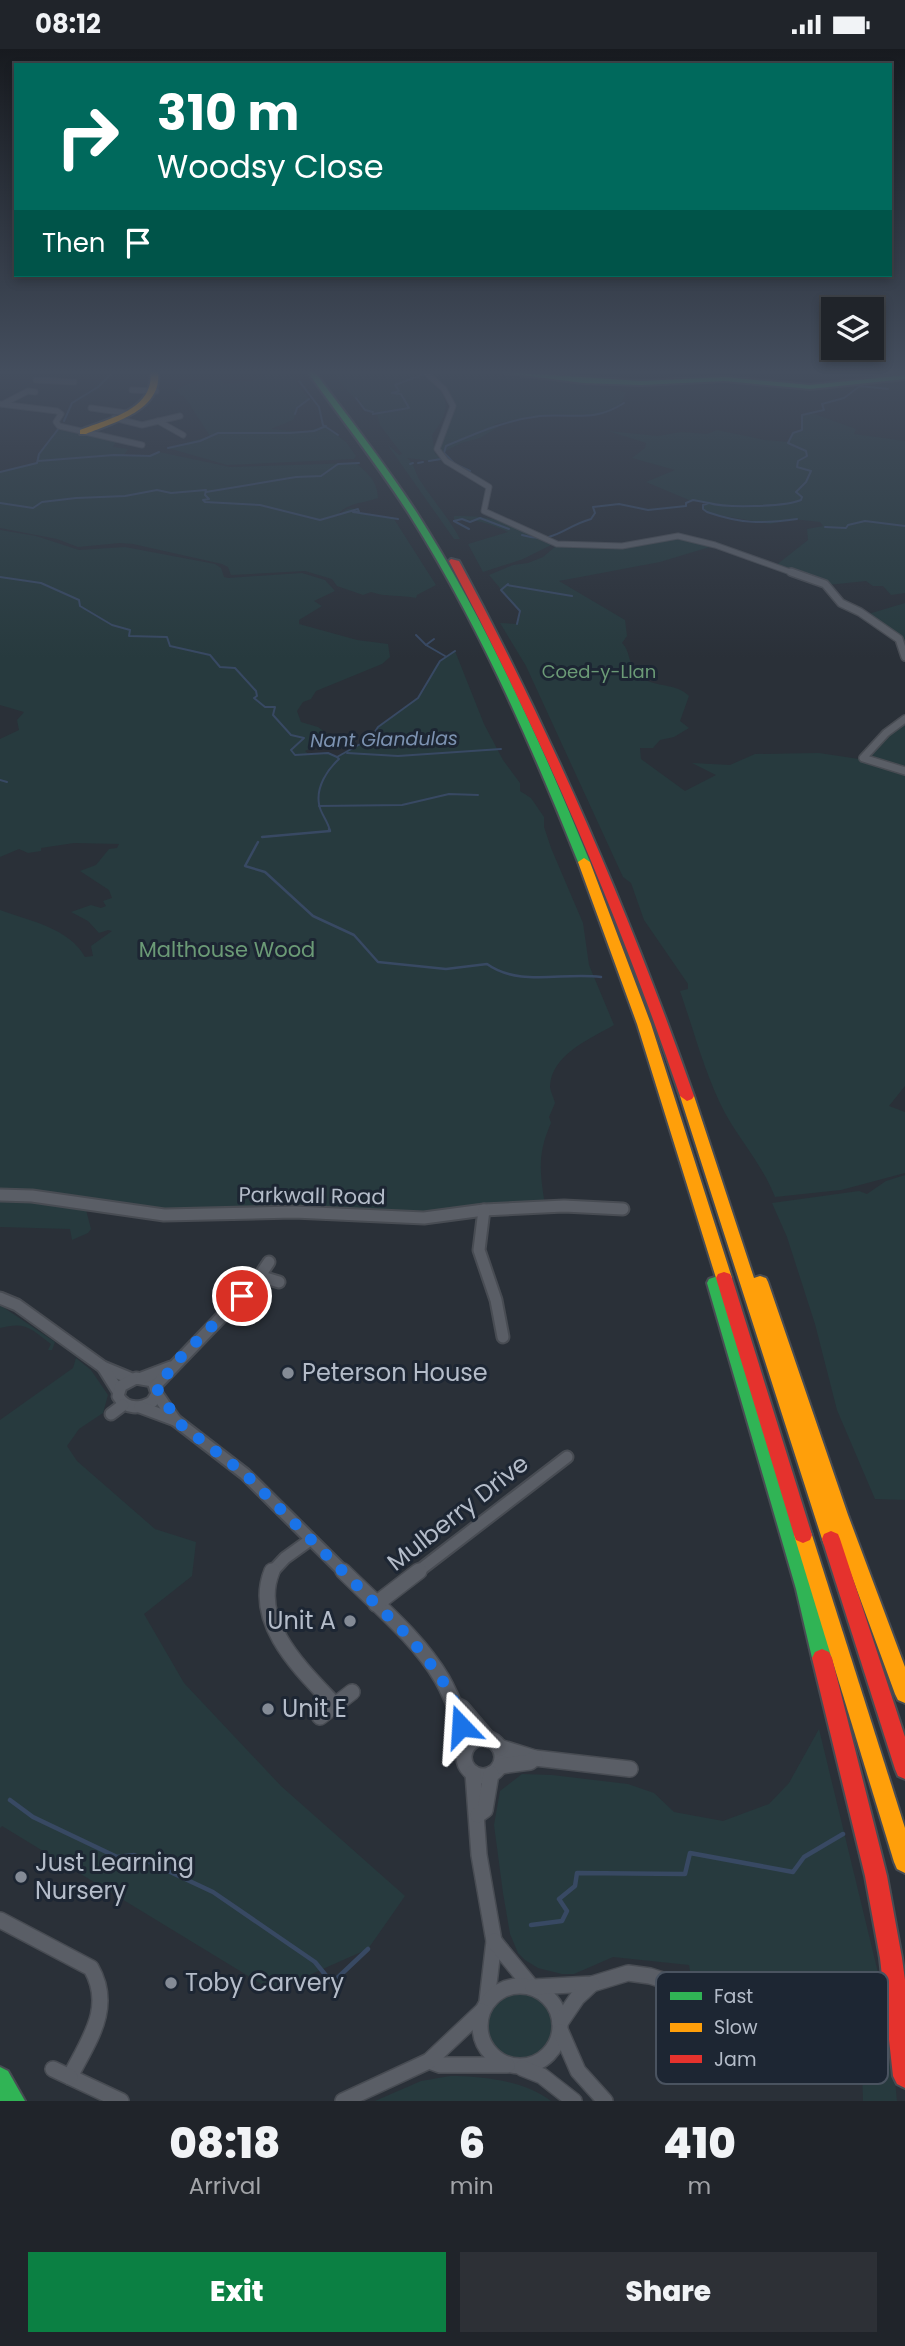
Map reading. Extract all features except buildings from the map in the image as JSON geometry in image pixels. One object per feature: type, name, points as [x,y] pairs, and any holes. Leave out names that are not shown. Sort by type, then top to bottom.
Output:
[{"type":"main road","points":[[381,467],[415,518],[474,621],[531,737],[621,962],[696,1187],[905,1862]]},
{"type":"main road","points":[[394,467],[427,515],[472,591],[528,700],[607,878],[690,1101],[905,1769]]},
{"type":"main road","points":[[718,1186],[770,1306],[839,1515],[905,1694]]},
{"type":"main road","points":[[696,1187],[720,1305],[807,1600],[876,1876],[891,1958],[905,2076]]},
{"type":"main road","points":[[0,2079],[13,2101]]},
{"type":"street","points":[[456,467],[489,487],[484,511],[557,544],[621,546],[678,536],[715,545],[825,584],[841,603],[860,612],[899,639],[905,657]]},
{"type":"street","points":[[905,719],[886,733],[863,758],[905,771]]},
{"type":"street","name":"Parkwall Road","points":[[0,1195],[32,1196],[164,1215],[293,1212],[424,1218],[484,1210],[574,1206],[624,1209]]},
{"type":"street","points":[[484,1210],[479,1250],[496,1300],[503,1337]]},
{"type":"street","points":[[140,1407],[152,1402],[156,1389],[171,1367],[257,1280],[270,1262]]},
{"type":"street","points":[[257,1280],[262,1277],[279,1282]]},
{"type":"street","points":[[0,1298],[17,1305],[103,1367],[137,1378],[156,1389],[175,1420]]},
{"type":"street","points":[[103,1367],[124,1405]]},
{"type":"street","points":[[118,1391],[137,1378],[171,1367]]},
{"type":"street","points":[[111,1414],[124,1405],[140,1407],[175,1420],[245,1474],[428,1659],[456,1705],[463,1708],[503,1753],[485,1810],[478,1815]]},
{"type":"street","name":"Mulberry Drive","points":[[376,1604],[567,1457]]},
{"type":"street","points":[[310,1540],[271,1572],[264,1588],[264,1601],[275,1629],[291,1655],[335,1705]]},
{"type":"street","points":[[320,1717],[352,1692]]},
{"type":"street","points":[[456,1705],[454,1711],[470,1743]]},
{"type":"street","points":[[535,1758],[530,1762],[482,1776],[473,1773],[463,1761],[465,1748],[470,1743],[494,1743],[535,1758],[630,1769]]},
{"type":"street","points":[[473,1773],[479,1855],[494,1941],[480,2029],[484,2043],[492,2054],[514,2066],[542,2076],[574,2101]]},
{"type":"street","points":[[0,1920],[83,1962],[91,1968],[99,1982],[100,2016],[70,2077]]},
{"type":"street","points":[[494,1941],[532,1986],[546,1994],[555,2006],[563,2041],[578,2071],[605,2101]]},
{"type":"street","points":[[343,2101],[429,2061],[504,1987],[518,1984],[592,1984],[628,1973],[656,1978]]},
{"type":"street","points":[[429,2061],[440,2065],[514,2066],[544,2060],[552,2051],[560,2026],[577,1998],[592,1984]]},
{"type":"street","points":[[53,2069],[121,2101]]},
{"type":"green space","points":[[22,467],[360,467],[374,482],[378,498],[349,506],[337,517],[354,508],[360,511],[355,513],[394,519],[436,585],[416,598],[371,592],[363,595],[337,586],[332,579],[305,571],[231,575],[228,567],[222,564],[133,544],[78,547],[57,539],[0,528],[0,472]]},
{"type":"green space","points":[[403,467],[414,467],[421,482],[460,539],[454,539]]},
{"type":"green space","points":[[663,467],[905,467],[905,593],[891,595],[883,586],[873,586],[866,581],[828,585],[775,566],[808,540],[807,529],[823,526],[820,522],[793,519],[770,524],[707,513],[703,507],[708,502],[689,500],[646,482],[675,470]]},
{"type":"green space","points":[[454,516],[495,520],[553,544],[523,559],[483,572],[468,544],[508,532],[474,520],[454,521]]},
{"type":"green space","name":"Malthouse Wood","points":[[0,530],[36,536],[79,550],[125,547],[215,564],[221,568],[224,577],[228,578],[302,573],[325,580],[335,591],[314,601],[322,606],[299,620],[299,624],[357,640],[388,644],[390,657],[382,664],[316,691],[311,699],[303,702],[297,711],[301,722],[318,727],[329,735],[330,739],[305,751],[310,755],[327,752],[338,757],[371,738],[378,727],[418,698],[435,667],[455,651],[484,724],[503,760],[520,783],[520,791],[531,798],[544,817],[544,827],[551,848],[583,923],[589,965],[614,1025],[565,1056],[552,1075],[550,1088],[555,1103],[549,1117],[551,1123],[543,1144],[541,1164],[545,1205],[440,1215],[170,1212],[0,1191],[0,910],[59,932],[78,947],[85,957],[93,956],[91,946],[112,931],[99,933],[88,921],[71,912],[91,905],[101,908],[106,906],[103,901],[112,898],[109,890],[80,871],[96,865],[109,849],[117,848],[119,844],[74,843],[41,848],[41,851],[28,853],[19,849],[0,857],[0,739],[19,730],[17,720],[24,712],[0,705]]},
{"type":"green space","name":"Coed-y-Llan","points":[[680,538],[713,546],[660,562],[559,581],[625,620],[627,636],[622,643],[632,666],[640,676],[651,682],[679,689],[689,696],[680,721],[689,728],[674,737],[660,740],[653,748],[640,748],[641,759],[685,791],[716,775],[692,763],[730,765],[755,754],[819,753],[859,759],[905,772],[905,1086],[889,1106],[905,1112],[905,1173],[841,1190],[775,1197],[725,1113],[712,1084],[680,991],[688,989],[688,984],[644,920],[631,883],[623,877],[526,666],[500,623],[517,624],[521,613],[489,575],[543,557],[556,546],[628,546]]},
{"type":"green space","points":[[905,603],[905,655],[903,643],[865,615]]},
{"type":"green space","points":[[905,721],[905,770],[869,757],[885,736]]},
{"type":"green space","points":[[905,1175],[905,1500],[875,1499],[837,1410],[815,1324],[787,1237],[772,1203],[859,1191],[867,1194],[886,1181]]},
{"type":"green space","points":[[0,1197],[85,1206],[91,1229],[72,1240],[70,1229],[0,1227]]},
{"type":"green space","points":[[0,1305],[55,1342],[52,1350],[48,1350],[51,1344],[28,1328],[16,1325],[0,1328]]},
{"type":"green space","points":[[76,1358],[91,1370],[108,1395],[103,1413],[79,1429],[67,1446],[77,1461],[155,1529],[196,1542],[192,1576],[144,1614],[184,1683],[281,1786],[405,1896],[368,1949],[273,1991],[2,1826],[0,1828],[0,1420],[73,1368]]},
{"type":"green space","points":[[819,1729],[878,1972],[690,1972],[689,1965],[613,1957],[574,1974],[562,1974],[538,1968],[518,1953],[510,1934],[494,1825],[500,1791],[522,1774],[628,1784],[654,1793],[674,1812],[723,1821],[769,1804],[789,1783]]},
{"type":"green space","points":[[513,1992],[527,1992],[539,1997],[548,2006],[553,2025],[551,2038],[544,2049],[527,2058],[513,2058],[501,2053],[492,2044],[487,2032],[487,2018],[492,2006],[501,1997]]},
{"type":"green space","points":[[888,2014],[897,2101],[863,2101],[862,2084],[888,2084]]},
{"type":"green space","points":[[450,2076],[476,2077],[516,2084],[551,2101],[375,2101],[421,2081]]},
{"type":"waterway","points":[[0,472],[22,467]]},
{"type":"waterway","points":[[206,492],[296,477],[321,476],[334,467]]},
{"type":"waterway","points":[[461,467],[470,471]]},
{"type":"waterway","points":[[709,503],[755,506],[801,500],[802,497],[796,492],[806,482],[811,471],[797,467]]},
{"type":"waterway","points":[[0,503],[33,508],[42,502],[76,498],[125,496],[157,490],[171,493],[206,490],[205,495],[209,499],[203,500],[205,502],[260,505],[320,520],[358,509],[359,512],[353,512],[398,519]]},
{"type":"waterway","points":[[522,535],[543,538],[558,534],[591,519],[595,513],[593,507],[619,504],[648,510],[686,506],[686,503],[693,500],[709,503]]},
{"type":"waterway","points":[[709,503],[703,505],[703,509],[731,519],[762,522],[797,519]]},
{"type":"waterway","points":[[469,529],[454,521],[462,519],[470,522],[480,518],[509,529]]},
{"type":"waterway","points":[[825,527],[846,528],[848,525],[865,521],[905,526]]},
{"type":"waterway","name":"Nant Glandulas","points":[[0,577],[41,583],[79,600],[80,606],[112,625],[130,630],[129,636],[167,637],[170,646],[210,655],[220,667],[235,668],[256,691],[257,696],[254,698],[265,707],[275,707],[273,715],[291,735],[304,738],[291,750],[295,755],[328,753],[337,757]]},
{"type":"waterway","points":[[508,584],[501,590],[520,611],[517,624]]},
{"type":"waterway","points":[[507,585],[572,596]]},
{"type":"waterway","points":[[416,635],[426,645]]},
{"type":"waterway","points":[[426,645],[434,639]]},
{"type":"waterway","points":[[426,645],[445,656]]},
{"type":"waterway","points":[[337,757],[371,738],[378,727],[418,698],[440,661],[455,651]]},
{"type":"waterway","name":"Nant Glandulas","points":[[347,753],[398,756],[501,749]]},
{"type":"waterway","points":[[320,806],[319,791],[323,779],[339,759],[337,757]]},
{"type":"waterway","points":[[0,780],[7,782]]},
{"type":"waterway","points":[[320,806],[402,805],[449,794],[478,795]]},
{"type":"waterway","points":[[320,806],[330,831]]},
{"type":"waterway","points":[[262,837],[330,831]]},
{"type":"waterway","points":[[258,842],[245,866],[265,872],[313,916],[354,935],[378,962],[446,969],[487,964],[499,971],[527,977],[601,977]]},
{"type":"waterway","points":[[10,1800],[33,1817],[117,1857],[134,1855],[213,1892],[315,1962],[332,1983],[368,1949]]},
{"type":"waterway","points":[[531,1925],[562,1921],[567,1911],[559,1899],[575,1886],[577,1873],[685,1874],[690,1853],[793,1872],[804,1857],[843,1834]]},
{"type":"traffic: fast","points":[[382,467],[443,563],[495,660],[542,760],[584,862]]},
{"type":"traffic: fast","points":[[715,1283],[805,1589],[822,1658]]},
{"type":"traffic: fast","points":[[0,2079],[13,2101]]},
{"type":"traffic: slow","points":[[584,862],[644,1024],[724,1278]]},
{"type":"traffic: slow","points":[[687,1096],[831,1539]]},
{"type":"traffic: slow","points":[[760,1282],[839,1515],[905,1694]]},
{"type":"traffic: slow","points":[[803,1535],[905,1862]]},
{"type":"traffic: jam","points":[[454,561],[553,756],[638,958],[687,1096]]},
{"type":"traffic: jam","points":[[724,1278],[803,1535]]},
{"type":"traffic: jam","points":[[831,1539],[905,1769]]},
{"type":"traffic: jam","points":[[822,1658],[876,1876],[891,1958],[905,2076]]},
{"type":"place","name":"Peterson House","points":[[288,1373]]},
{"type":"place","name":"Unit A","points":[[350,1621]]},
{"type":"place","name":"Unit E","points":[[268,1709]]},
{"type":"place","name":"Just Learning Nursery","points":[[21,1877]]},
{"type":"place","name":"Toby Carvery","points":[[171,1983]]},
{"type":"route","points":[[242,1296],[171,1367],[156,1385],[157,1394],[175,1420],[245,1474],[246,1478],[410,1638],[440,1676],[456,1705],[454,1711],[461,1726]]}]
